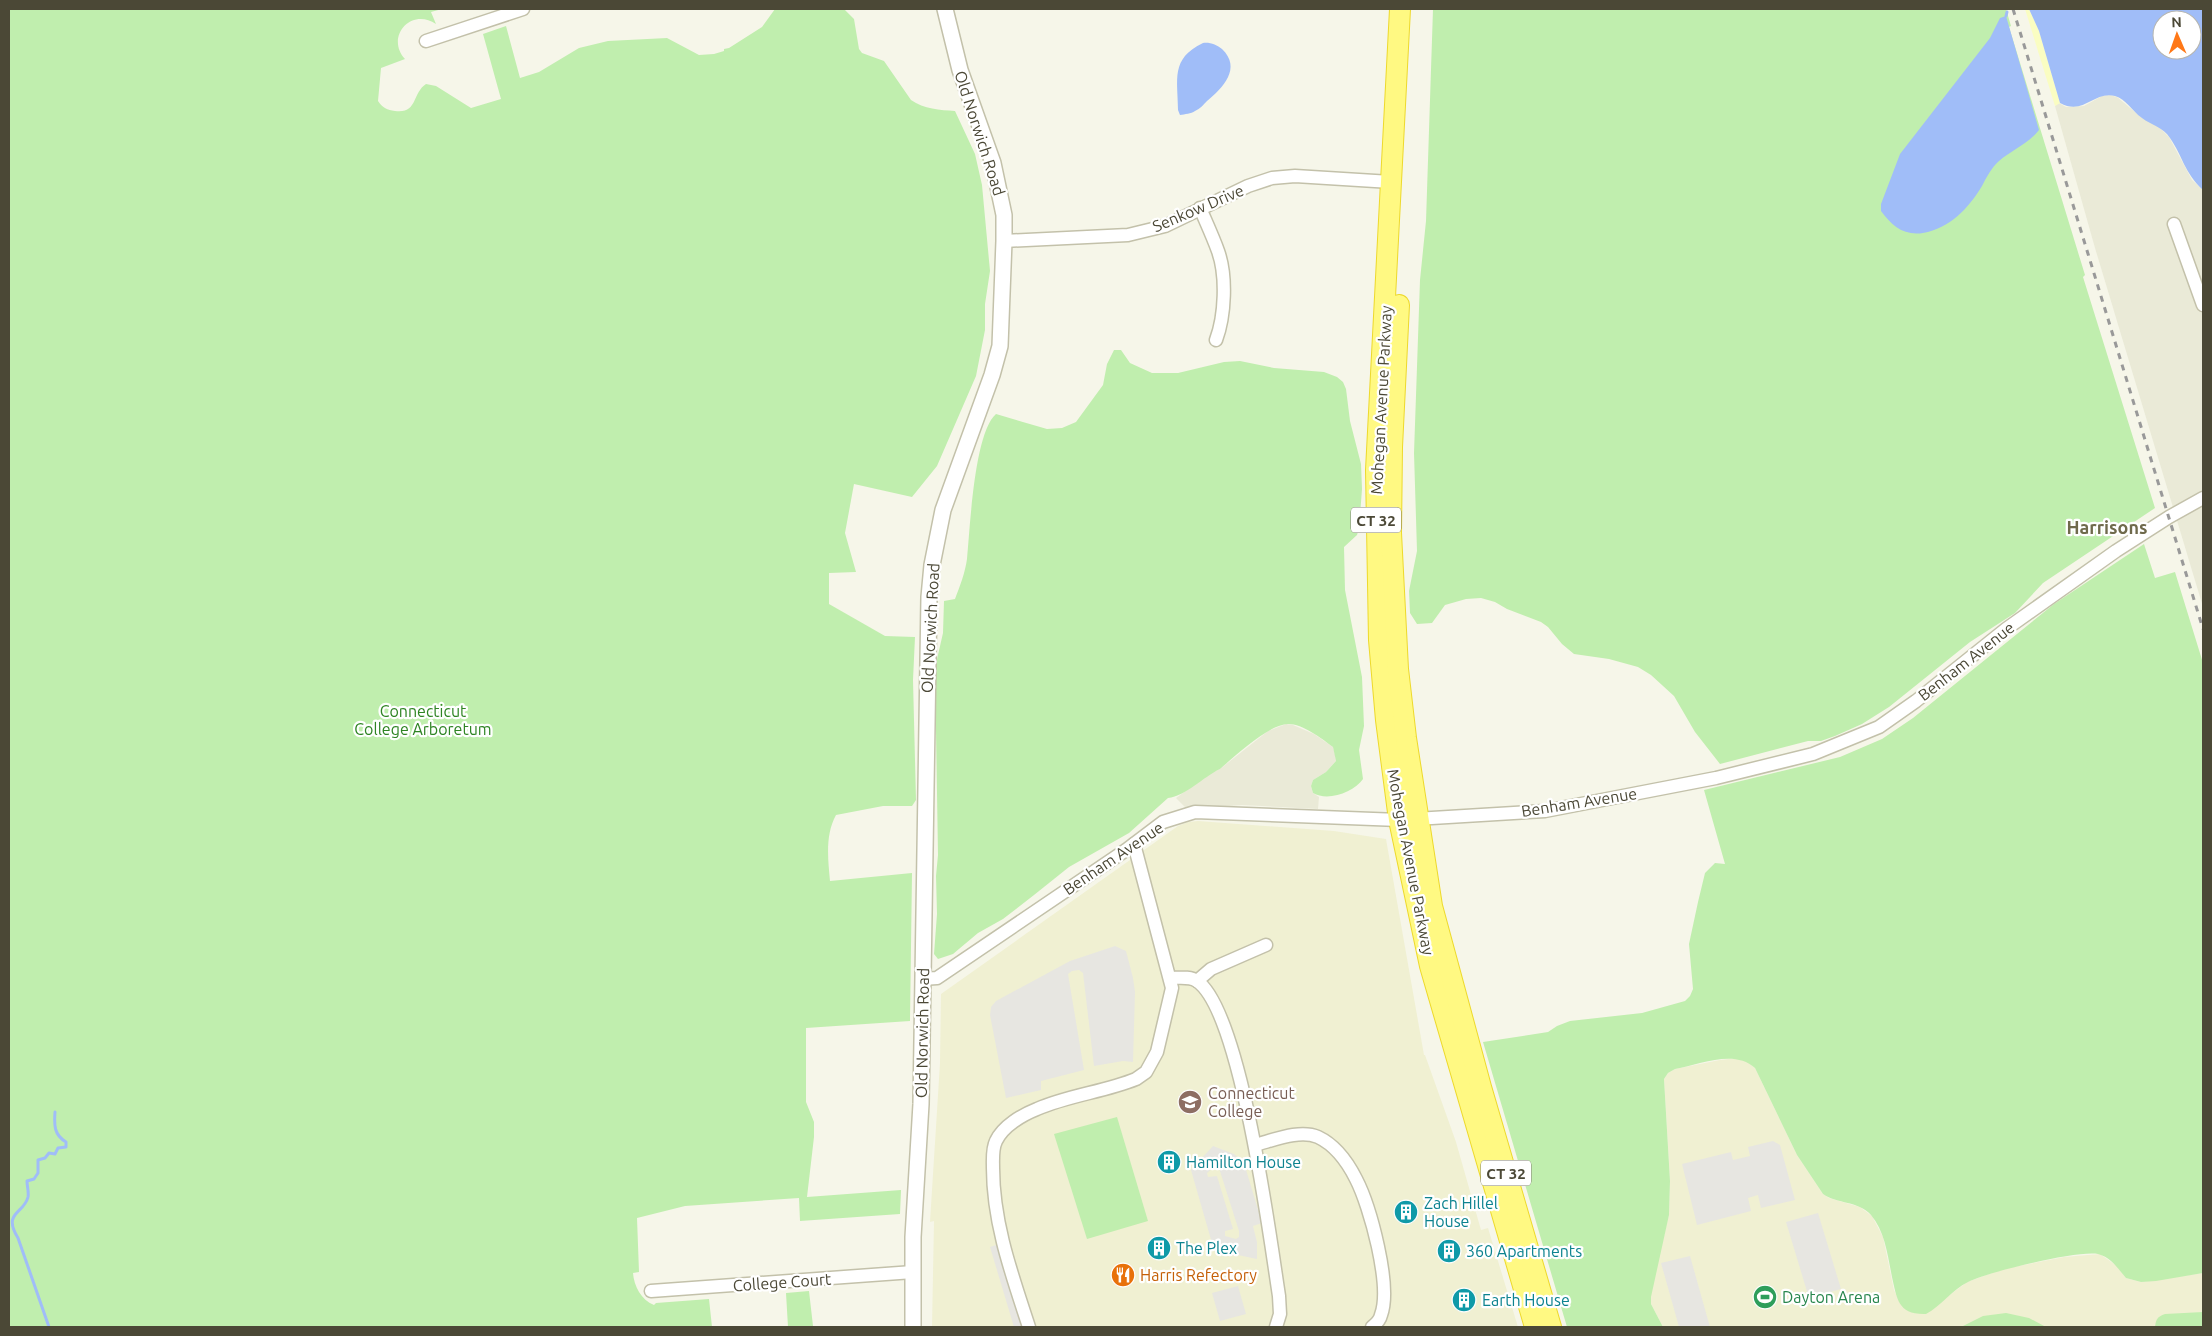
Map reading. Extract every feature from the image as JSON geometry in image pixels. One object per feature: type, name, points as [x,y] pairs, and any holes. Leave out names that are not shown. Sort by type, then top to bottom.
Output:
[{"type":"highway","name":"Mohegan Avenue Parkway","points":[[1400,9],[1376,470],[1379,640],[1386,720],[1409,820],[1432,906],[1455,1022]]},
{"type":"highway","name":"Mohegan Avenue Parkway","points":[[1409,820],[1398,669],[1391,533],[1392,447],[1414,9]]},
{"type":"highway","name":"CT 32","points":[[1455,1022],[1535,1327]]},
{"type":"highway","name":"CT 32","points":[[1455,1022],[1551,1327]]},
{"type":"street","points":[[426,41],[523,9]]},
{"type":"street","name":"Old Norwich Road","points":[[913,1327],[913,1237],[921,1104],[928,606],[932,565],[943,510],[992,375],[1000,346],[1004,240],[1004,214],[994,163],[960,70],[945,9]]},
{"type":"street","name":"Senkow Drive","points":[[1004,240],[1128,235],[1165,226],[1200,208],[1272,178],[1295,176],[1391,182]]},
{"type":"street","points":[[1200,208],[1219,253],[1224,290],[1222,322],[1216,340]]},
{"type":"street","points":[[2174,224],[2203,305]]},
{"type":"street","name":"Benham Avenue","points":[[922,979],[937,978],[1164,822],[1195,812],[1409,820],[1545,811],[1716,778],[1813,754],[1852,740],[1879,727],[1916,701],[2006,629],[2116,551],[2203,498]]},
{"type":"street","points":[[1029,1327],[1002,1243],[993,1175],[994,1147],[998,1138],[1010,1125],[1038,1108],[1124,1084],[1144,1074],[1154,1060],[1162,1036],[1172,988],[1134,844]]},
{"type":"street","points":[[1197,981],[1211,969],[1266,945]]},
{"type":"street","points":[[1170,978],[1190,978],[1197,981],[1213,1003],[1227,1036],[1255,1145],[1279,1296],[1280,1314],[1276,1327]]},
{"type":"street","points":[[1255,1145],[1287,1137],[1315,1136],[1334,1149],[1351,1170],[1360,1188],[1382,1267],[1383,1310],[1380,1319],[1372,1327]]},
{"type":"street","name":"College Court","points":[[652,1291],[913,1272]]},
{"type":"shaded area","points":[[2110,95],[2117,97],[2141,117],[2158,126],[2169,137],[2192,180],[2203,190],[2203,607],[2095,248],[2055,106],[2059,103],[2066,107],[2084,106],[2102,96]]},
{"type":"shaded area","points":[[1286,724],[1314,734],[1333,747],[1336,761],[1326,772],[1313,780],[1311,786],[1313,793],[1319,797],[1318,809],[1242,805],[1187,809],[1176,798],[1210,773],[1220,769],[1268,731]]},
{"type":"shaded area","name":"Connecticut College","points":[[1198,821],[1334,831],[1386,839],[1424,1055],[1456,1142],[1481,1230],[1488,1228],[1518,1327],[932,1327],[934,1221],[930,1222],[940,1063],[941,994],[1178,826]]},
{"type":"shaded area","points":[[1115,946],[1126,951],[1133,978],[1135,992],[1133,1062],[1123,1061],[1094,1066],[1083,973],[1079,970],[1072,971],[1068,974],[1084,1070],[1041,1081],[1041,1090],[1006,1098],[990,1015],[991,1007],[996,1001],[1070,961]]},
{"type":"shaded area","points":[[1737,1058],[1744,1059],[1755,1068],[1797,1155],[1823,1194],[1829,1198],[1860,1207],[1872,1216],[1883,1237],[1894,1290],[1900,1303],[1943,1300],[1967,1282],[2003,1269],[2064,1257],[2100,1254],[2117,1266],[2126,1278],[2141,1282],[2203,1273],[2203,1327],[1663,1327],[1651,1304],[1651,1289],[1669,1215],[1670,1181],[1664,1079],[1668,1073],[1675,1069]]},
{"type":"shaded area","points":[[1773,1141],[1780,1145],[1795,1200],[1761,1208],[1758,1195],[1748,1198],[1751,1211],[1697,1225],[1682,1164],[1731,1152],[1733,1160],[1750,1156],[1748,1147]]},
{"type":"shaded area","points":[[1213,1146],[1234,1154],[1244,1163],[1262,1223],[1253,1226],[1257,1242],[1257,1259],[1214,1250],[1191,1170]],"holes":[[[1215,1166],[1219,1168],[1239,1231],[1239,1237],[1236,1239],[1225,1236],[1225,1231],[1233,1229],[1217,1176],[1208,1177],[1207,1173]]]},
{"type":"shaded area","points":[[1818,1213],[1841,1289],[1809,1298],[1786,1222]]},
{"type":"shaded area","points":[[1002,1243],[1029,1327],[1014,1327],[990,1247]]},
{"type":"shaded area","points":[[1690,1256],[1710,1327],[1679,1327],[1661,1263]]},
{"type":"shaded area","points":[[1238,1286],[1246,1314],[1220,1321],[1212,1293]]},
{"type":"green space","name":"Connecticut College Arboretum","points":[[9,9],[442,9],[431,12],[436,24],[418,19],[404,27],[399,34],[398,42],[405,59],[381,68],[378,101],[387,109],[402,111],[411,106],[418,92],[426,84],[436,86],[471,108],[501,99],[483,34],[506,26],[520,78],[539,72],[579,48],[608,41],[667,38],[699,55],[714,54],[724,51],[724,49],[729,48],[762,27],[775,9],[844,9],[854,19],[859,49],[862,53],[884,61],[911,100],[927,107],[955,111],[975,154],[982,185],[990,271],[985,304],[985,330],[976,376],[937,466],[912,497],[854,484],[845,533],[856,572],[829,573],[829,604],[885,636],[915,637],[913,680],[916,800],[912,806],[883,806],[836,815],[830,831],[828,847],[830,881],[912,873],[910,1021],[806,1028],[806,1102],[814,1122],[807,1197],[901,1190],[900,1214],[800,1221],[799,1198],[685,1206],[637,1218],[639,1272],[633,1273],[639,1292],[645,1300],[654,1305],[656,1303],[709,1299],[712,1327],[9,1327]]},
{"type":"green space","points":[[1433,9],[2006,9],[2011,26],[2009,27],[2085,275],[2083,277],[2155,508],[2043,583],[2015,613],[1970,642],[1889,707],[1862,724],[1821,741],[1808,741],[1720,764],[1695,732],[1674,696],[1651,675],[1638,667],[1609,659],[1574,654],[1541,622],[1481,598],[1466,599],[1445,605],[1432,623],[1417,624],[1410,613],[1409,591],[1417,551],[1414,453],[1420,280],[1426,221]]},
{"type":"green space","points":[[1114,350],[1121,350],[1130,363],[1152,373],[1178,373],[1224,362],[1240,361],[1274,368],[1324,372],[1337,377],[1343,382],[1346,389],[1350,421],[1361,464],[1362,489],[1359,529],[1357,535],[1344,547],[1345,590],[1362,677],[1364,726],[1359,750],[1363,779],[1347,792],[1333,796],[1319,796],[1313,793],[1311,786],[1313,780],[1326,772],[1336,761],[1333,747],[1300,726],[1280,725],[1262,735],[1220,769],[1188,790],[1175,797],[1168,798],[1129,833],[1069,867],[1003,919],[978,933],[953,954],[938,959],[934,954],[938,855],[935,668],[943,633],[944,601],[955,599],[966,564],[974,482],[983,440],[989,424],[996,414],[1047,429],[1062,428],[1076,422],[1103,385],[1107,364]]},
{"type":"green space","points":[[2144,544],[2155,578],[2175,572],[2203,663],[2203,1273],[2141,1282],[2126,1278],[2107,1258],[2098,1254],[2072,1255],[2053,1258],[1978,1278],[1962,1285],[1926,1314],[1910,1312],[1904,1309],[1898,1299],[1883,1236],[1876,1221],[1866,1210],[1823,1194],[1797,1155],[1755,1068],[1747,1062],[1738,1059],[1727,1059],[1706,1061],[1675,1069],[1668,1073],[1664,1079],[1670,1181],[1669,1215],[1651,1297],[1651,1304],[1663,1327],[1567,1327],[1483,1042],[1548,1032],[1570,1021],[1642,1013],[1685,1001],[1693,989],[1689,944],[1705,873],[1715,863],[1725,864],[1704,790],[1840,757],[1882,739],[1913,718],[2054,604]]},
{"type":"green space","points":[[1117,1117],[1148,1221],[1087,1239],[1054,1134]]},
{"type":"green space","points":[[809,1291],[813,1326],[821,1327],[788,1327],[786,1293]]},
{"type":"green space","points":[[2203,1312],[2203,1327],[2155,1327],[2157,1319],[2165,1314]]},
{"type":"green space","points":[[2006,1313],[2029,1318],[2046,1327],[1961,1327],[1983,1316]]},
{"type":"sand","points":[[2025,9],[2029,9],[2039,31],[2060,103],[2055,106]]},
{"type":"water","points":[[2029,9],[2203,9],[2203,190],[2188,171],[2167,134],[2142,118],[2126,102],[2115,96],[2107,95],[2076,107],[2060,103],[2039,31]]},
{"type":"water","points":[[2006,16],[2039,130],[2030,139],[1996,163],[1971,202],[1950,222],[1942,227],[1916,234],[1899,229],[1881,211],[1881,204],[1900,154],[1990,38],[2000,18]]},
{"type":"water","points":[[1203,43],[1218,46],[1228,56],[1230,70],[1228,77],[1219,90],[1197,110],[1180,115],[1178,110],[1178,71],[1185,56],[1192,49]]},
{"type":"waterway","points":[[2006,16],[2007,12]]},
{"type":"waterway","points":[[49,1327],[12,1223],[15,1214],[26,1203],[28,1197],[27,1181],[34,1179],[38,1173],[38,1160],[45,1158],[49,1153],[55,1154],[58,1148],[66,1147],[66,1142],[57,1133],[55,1112]]},
{"type":"railway","points":[[2013,9],[2203,629]]},
{"type":"place","name":"Connecticut College","points":[[1190,1102]]},
{"type":"place","name":"Hamilton House","points":[[1169,1162]]},
{"type":"place","name":"Zach Hillel House","points":[[1406,1212]]},
{"type":"place","name":"The Plex","points":[[1159,1248]]},
{"type":"place","name":"360 Apartments","points":[[1449,1251]]},
{"type":"place","name":"Harris Refectory","points":[[1123,1275]]},
{"type":"place","name":"Dayton Arena","points":[[1765,1297]]},
{"type":"place","name":"Earth House","points":[[1464,1300]]},
{"type":"district","name":"Harrisons","points":[[2107,527]]}]
